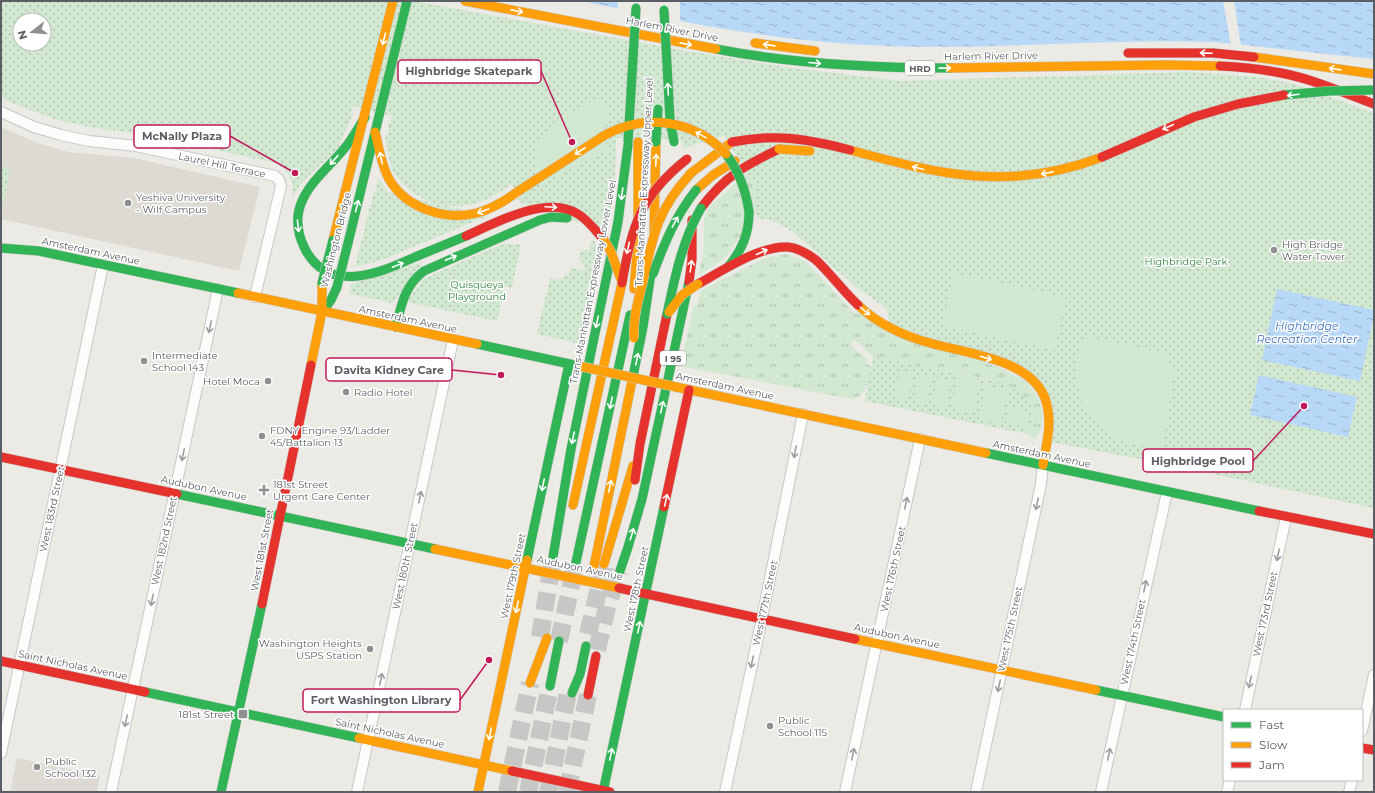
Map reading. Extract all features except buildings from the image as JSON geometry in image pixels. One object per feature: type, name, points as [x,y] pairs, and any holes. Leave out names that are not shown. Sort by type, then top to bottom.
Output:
[{"type":"main road","name":"Washington Bridge","points":[[322,312],[322,283],[393,1]]},
{"type":"main road","name":"Washington Bridge","points":[[322,312],[331,300],[337,287],[407,1]]},
{"type":"main road","name":"Harlem River Drive","points":[[465,1],[693,45],[786,60],[850,66],[909,68],[1194,65],[1251,69],[1302,78],[1374,103]]},
{"type":"main road","name":"Trans-Manhattan Expressway Lower Level","points":[[553,557],[572,441],[620,208],[628,142],[636,5]]},
{"type":"main road","name":"Trans-Manhattan Expressway Upper Level","points":[[593,418],[591,445],[581,504],[576,562],[634,288],[638,241],[636,5]]},
{"type":"main road","name":"Trans-Manhattan Expressway Upper Level","points":[[659,87],[664,6]]},
{"type":"main road","name":"I 95","points":[[640,444],[634,486],[617,570],[632,534],[647,477],[692,267],[692,217],[686,185],[670,120],[664,6]]},
{"type":"main road","name":"Harlem River Drive","points":[[624,19],[678,29]]},
{"type":"main road","points":[[742,41],[823,51]]},
{"type":"main road","points":[[1117,53],[1220,54],[1249,56],[1374,74]]},
{"type":"main road","points":[[709,148],[757,137],[792,137],[827,144],[945,174],[985,178],[1018,177],[1056,171],[1089,162],[1184,120],[1230,106],[1260,99],[1304,93],[1374,90]]},
{"type":"main road","name":"Trans-Manhattan Expressway Upper Level","points":[[594,566],[648,299],[653,254],[658,102]]},
{"type":"main road","points":[[1343,102],[1374,103]]},
{"type":"main road","points":[[364,117],[344,148],[307,191],[299,208],[297,224],[303,246],[312,259],[328,272],[352,277],[367,275],[384,270],[513,215],[541,207],[562,208],[578,213],[596,229],[611,252],[622,283]]},
{"type":"main road","points":[[375,132],[383,165],[389,179],[402,195],[420,207],[448,215],[469,215],[486,210],[612,132],[636,123],[661,122],[678,124],[708,139],[718,147],[733,164],[746,193],[749,212],[748,230],[745,242],[740,252],[727,269]]},
{"type":"main road","points":[[634,338],[634,320],[646,261],[656,225],[669,199],[691,173],[732,142]]},
{"type":"main road","points":[[625,376],[649,286],[666,240],[678,217],[696,190],[718,171],[779,150],[797,150],[821,154]]},
{"type":"main road","points":[[571,512],[593,418],[633,230],[642,209],[664,178],[687,159],[698,153]]},
{"type":"main road","points":[[604,567],[640,444],[681,248],[688,231],[701,208],[741,163]]},
{"type":"main road","points":[[396,327],[403,297],[408,287],[416,277],[431,267],[536,221],[548,218],[560,217],[570,219],[596,229]]},
{"type":"main road","points":[[667,314],[682,295],[698,284],[727,269],[772,248],[782,246],[799,249],[807,253],[815,260],[863,310],[888,326],[918,339],[989,359],[1022,372],[1030,378],[1040,389],[1048,408],[1049,421],[1043,466]]},
{"type":"main road","name":"Amsterdam Avenue","points":[[1,248],[31,250],[1043,466],[1374,534]]},
{"type":"main road","name":"West 181st Street","points":[[221,792],[322,312]]},
{"type":"main road","name":"West 179th Street","points":[[478,792],[569,364]]},
{"type":"main road","name":"West 178th Street","points":[[606,792],[689,390]]},
{"type":"main road","name":"Audubon Avenue","points":[[1,457],[1223,717]]},
{"type":"main road","points":[[530,683],[543,638]]},
{"type":"main road","points":[[550,686],[559,641]]},
{"type":"main road","points":[[570,693],[580,674],[582,645]]},
{"type":"main road","points":[[588,695],[597,650]]},
{"type":"main road","name":"Saint Nicholas Avenue","points":[[1,661],[484,764],[606,792]]},
{"type":"main road","points":[[1363,748],[1374,750]]},
{"type":"street","name":"Laurel Hill Terrace","points":[[1,112],[34,127],[61,136],[89,141],[136,146],[275,176],[279,180],[281,186],[255,297]]},
{"type":"street","name":"West 183rd Street","points":[[1,753],[103,265]]},
{"type":"street","name":"West 182nd Street","points":[[111,792],[218,289]]},
{"type":"street","name":"West 180th Street","points":[[357,792],[453,340]]},
{"type":"street","name":"West 177th Street","points":[[725,792],[803,414]]},
{"type":"street","name":"West 176th Street","points":[[845,792],[920,439]]},
{"type":"street","name":"West 175th Street","points":[[976,792],[1043,466]]},
{"type":"street","name":"West 174th Street","points":[[1101,792],[1167,492]]},
{"type":"street","name":"West 173rd Street","points":[[1244,709],[1286,517]]},
{"type":"street","points":[[1363,726],[1374,675]]},
{"type":"street","points":[[1227,792],[1230,781]]},
{"type":"street","points":[[1349,792],[1352,781]]},
{"type":"shaded area","name":"Yeshiva University - Wilf Campus","points":[[1,127],[35,142],[69,152],[134,158],[260,187],[239,271],[1,219]]},
{"type":"shaded area","name":"Public School 132","points":[[17,758],[100,776],[97,792],[10,792]]},
{"type":"green space","name":"Highbridge Park","points":[[1,1],[414,1],[675,49],[785,67],[900,81],[1189,72],[1258,77],[1294,84],[1374,113],[1374,508],[1181,467],[1052,442],[1042,383],[890,323],[886,308],[855,286],[793,232],[778,223],[757,218],[756,185],[724,136],[684,148],[680,139],[616,138],[614,185],[607,232],[522,203],[517,199],[520,197],[511,184],[497,194],[479,203],[450,206],[431,202],[414,193],[402,184],[391,167],[385,135],[389,133],[388,123],[390,123],[392,116],[353,106],[351,113],[353,114],[338,148],[302,182],[292,199],[293,188],[290,178],[285,169],[276,163],[148,135],[95,128],[57,120],[7,101],[1,96]]},
{"type":"green space","points":[[598,100],[607,107],[609,113],[605,126],[607,150],[535,186],[537,146],[544,134],[561,117],[581,108],[590,101]]},
{"type":"green space","points":[[1,167],[10,169],[3,207],[1,206]]},
{"type":"green space","points":[[748,172],[756,185],[757,211],[724,259],[699,275],[704,247],[704,217],[711,205]]},
{"type":"green space","points":[[379,179],[388,192],[487,216],[382,260],[355,267],[370,206]]},
{"type":"green space","points":[[592,239],[602,251],[592,300],[587,308],[581,344],[537,334],[550,278],[559,280],[566,274],[569,275],[571,267],[584,271],[585,266],[579,259],[581,250],[589,251]]},
{"type":"green space","name":"Quisqueya Playground","points":[[502,244],[521,244],[512,288],[505,286],[497,321],[407,302],[423,279]]},
{"type":"green space","points":[[786,254],[806,262],[853,312],[998,367],[1025,381],[1038,396],[1043,414],[1041,430],[1034,440],[1028,434],[1032,426],[991,380],[873,357],[855,340],[850,345],[867,359],[866,363],[873,368],[873,374],[861,395],[852,399],[680,366],[694,305],[698,305],[700,291],[765,258]]},
{"type":"green space","points":[[423,262],[393,303],[350,293],[351,284]]},
{"type":"green space","points":[[954,273],[1066,297],[1055,350],[942,326]]},
{"type":"green space","points":[[1086,336],[1164,353],[1175,370],[1163,446],[1137,445],[1118,440],[1104,430],[1087,411],[1080,397],[1077,373],[1077,361],[1080,348]]},
{"type":"green space","points":[[873,357],[1003,383],[1018,392],[1029,403],[1033,417],[1032,425],[1028,434],[865,401]]},
{"type":"green space","points":[[900,371],[913,373],[908,400],[894,398]]},
{"type":"green space","points":[[919,374],[932,376],[927,404],[913,401]]},
{"type":"green space","points":[[958,375],[981,380],[973,413],[951,409]]},
{"type":"green space","points":[[937,378],[951,381],[946,408],[932,405]]},
{"type":"green space","points":[[986,385],[1008,390],[1001,424],[979,419]]},
{"type":"green space","points":[[1010,407],[1030,412],[1027,428],[1006,423]]},
{"type":"water","points":[[581,1],[1374,1],[1374,59],[1215,42],[1174,41],[929,47],[836,43],[785,38],[730,30]]},
{"type":"water","name":"Highbridge Recreation Center","points":[[1277,289],[1374,310],[1360,381],[1262,360]]},
{"type":"water","points":[[1259,375],[1357,397],[1348,437],[1250,415]]},
{"type":"pier","points":[[618,1],[680,1],[680,22],[618,10]]},
{"type":"pier","points":[[1223,1],[1234,1],[1241,46],[1231,45]]},
{"type":"tunnel","points":[[540,637],[553,557]]},
{"type":"tunnel","points":[[559,641],[576,562]]},
{"type":"tunnel","points":[[588,634],[604,567]]},
{"type":"tunnel","points":[[597,650],[608,603],[620,571]]},
{"type":"tunnel","points":[[507,792],[530,683]]},
{"type":"tunnel","points":[[528,792],[550,686]]},
{"type":"tunnel","points":[[548,792],[568,693]]},
{"type":"tunnel","points":[[567,792],[588,695]]},
{"type":"traffic: fast","points":[[348,243],[407,1]]},
{"type":"traffic: fast","points":[[628,142],[636,8]]},
{"type":"traffic: fast","points":[[664,10],[670,120],[674,142]]},
{"type":"traffic: fast","points":[[716,49],[803,62],[862,66],[950,68]]},
{"type":"traffic: fast","points":[[1284,95],[1329,91],[1374,90]]},
{"type":"traffic: fast","points":[[656,142],[658,109]]},
{"type":"traffic: fast","points":[[365,117],[346,146],[311,186],[300,205],[298,218],[300,237],[305,249],[315,263],[327,272],[341,276],[371,274],[466,236]]},
{"type":"traffic: fast","points":[[553,557],[571,449],[618,222],[628,145]]},
{"type":"traffic: fast","points":[[726,154],[735,167],[741,182],[746,196],[749,212]]},
{"type":"traffic: fast","points":[[653,274],[671,230],[682,209],[696,190]]},
{"type":"traffic: fast","points":[[667,314],[676,273],[684,246],[701,208]]},
{"type":"traffic: fast","points":[[728,267],[744,241],[748,227],[749,212]]},
{"type":"traffic: fast","points":[[396,327],[402,303],[408,289],[424,271],[540,220],[551,217],[567,218]]},
{"type":"traffic: fast","points":[[322,283],[333,240]]},
{"type":"traffic: fast","points":[[337,287],[348,243]]},
{"type":"traffic: fast","points":[[1,248],[39,251],[238,293]]},
{"type":"traffic: fast","points":[[632,381],[643,327],[652,266]]},
{"type":"traffic: fast","points":[[620,571],[642,499],[689,282]]},
{"type":"traffic: fast","points":[[322,312],[331,300],[337,287]]},
{"type":"traffic: fast","points":[[576,562],[630,315]]},
{"type":"traffic: fast","points":[[477,344],[579,366]]},
{"type":"traffic: fast","points":[[527,560],[569,364]]},
{"type":"traffic: fast","points":[[986,453],[1259,511]]},
{"type":"traffic: fast","points":[[177,494],[435,549]]},
{"type":"traffic: fast","points":[[603,792],[664,507]]},
{"type":"traffic: fast","points":[[221,792],[262,604]]},
{"type":"traffic: fast","points":[[550,686],[559,641]]},
{"type":"traffic: fast","points":[[572,693],[580,674],[586,646]]},
{"type":"traffic: fast","points":[[1096,690],[1223,717]]},
{"type":"traffic: fast","points":[[145,692],[359,738]]},
{"type":"traffic: slow","points":[[333,240],[393,1]]},
{"type":"traffic: slow","points":[[465,1],[716,49]]},
{"type":"traffic: slow","points":[[755,43],[815,51]]},
{"type":"traffic: slow","points":[[1254,57],[1374,74]]},
{"type":"traffic: slow","points":[[950,68],[1166,65],[1220,66]]},
{"type":"traffic: slow","points":[[517,192],[605,135],[621,128],[637,124],[653,122],[685,127],[714,143],[726,154]]},
{"type":"traffic: slow","points":[[375,132],[382,162],[389,179],[405,198],[427,210],[452,215],[477,213],[508,199],[517,192]]},
{"type":"traffic: slow","points":[[634,289],[638,241],[638,142]]},
{"type":"traffic: slow","points":[[654,233],[656,142]]},
{"type":"traffic: slow","points":[[691,173],[732,142]]},
{"type":"traffic: slow","points":[[779,149],[810,151]]},
{"type":"traffic: slow","points":[[850,150],[915,167],[976,176],[1006,177],[1037,174],[1069,168],[1102,157]]},
{"type":"traffic: slow","points":[[696,190],[713,175],[735,161]]},
{"type":"traffic: slow","points":[[634,338],[636,309],[650,249],[658,223],[671,198],[691,173]]},
{"type":"traffic: slow","points":[[604,240],[611,252],[622,282]]},
{"type":"traffic: slow","points":[[322,283],[322,312]]},
{"type":"traffic: slow","points":[[573,505],[622,283]]},
{"type":"traffic: slow","points":[[669,312],[682,295],[698,284]]},
{"type":"traffic: slow","points":[[238,293],[477,344]]},
{"type":"traffic: slow","points":[[858,305],[883,324],[901,333],[930,343],[981,355],[999,361],[1030,377],[1041,390],[1047,405],[1049,420],[1043,465]]},
{"type":"traffic: slow","points":[[311,365],[322,312]]},
{"type":"traffic: slow","points":[[579,366],[676,387]]},
{"type":"traffic: slow","points":[[594,566],[632,381]]},
{"type":"traffic: slow","points":[[676,387],[986,453]]},
{"type":"traffic: slow","points":[[604,564],[633,466]]},
{"type":"traffic: slow","points":[[435,549],[619,588]]},
{"type":"traffic: slow","points":[[478,792],[527,560]]},
{"type":"traffic: slow","points":[[530,683],[547,638]]},
{"type":"traffic: slow","points":[[855,639],[1096,690]]},
{"type":"traffic: slow","points":[[359,738],[512,771]]},
{"type":"traffic: jam","points":[[1128,53],[1213,53],[1254,57]]},
{"type":"traffic: jam","points":[[1220,66],[1258,69],[1293,76],[1374,104]]},
{"type":"traffic: jam","points":[[1102,157],[1194,117],[1238,104],[1284,95]]},
{"type":"traffic: jam","points":[[732,142],[748,139],[791,138],[850,150]]},
{"type":"traffic: jam","points":[[701,208],[718,188],[736,173],[755,161],[779,149]]},
{"type":"traffic: jam","points":[[622,283],[635,228],[648,199],[658,186],[687,159]]},
{"type":"traffic: jam","points":[[466,236],[506,218],[537,209],[552,207],[565,209],[582,216],[604,240]]},
{"type":"traffic: jam","points":[[689,282],[692,259],[692,220]]},
{"type":"traffic: jam","points":[[698,284],[754,254],[777,247],[788,247],[800,250],[816,260],[858,305]]},
{"type":"traffic: jam","points":[[635,480],[640,444],[667,314]]},
{"type":"traffic: jam","points":[[262,604],[311,365]]},
{"type":"traffic: jam","points":[[664,507],[689,390]]},
{"type":"traffic: jam","points":[[1,457],[177,494]]},
{"type":"traffic: jam","points":[[1259,511],[1374,534]]},
{"type":"traffic: jam","points":[[619,588],[855,639]]},
{"type":"traffic: jam","points":[[588,695],[596,656]]},
{"type":"traffic: jam","points":[[1,661],[145,692]]},
{"type":"traffic: jam","points":[[1363,748],[1374,750]]},
{"type":"traffic: jam","points":[[512,771],[610,792]]},
{"type":"place","name":"Highbridge Skatepark","points":[[572,142]]},
{"type":"place","name":"McNally Plaza","points":[[295,173]]},
{"type":"place","name":"Yeshiva University - Wilf Campus","points":[[128,203]]},
{"type":"place","name":"High Bridge Water Tower","points":[[1274,250]]},
{"type":"place","name":"Intermediate School 143","points":[[144,361]]},
{"type":"place","name":"Davita Kidney Care","points":[[501,375]]},
{"type":"place","name":"Hotel Moca","points":[[268,381]]},
{"type":"place","name":"Radio Hotel","points":[[346,392]]},
{"type":"place","name":"Highbridge Pool","points":[[1304,406]]},
{"type":"place","name":"FDNY Engine 93/Ladder 45/Battalion 13","points":[[262,436]]},
{"type":"place","name":"181st Street Urgent Care Center","points":[[264,490]]},
{"type":"place","name":"Washington Heights USPS Station","points":[[370,649]]},
{"type":"place","name":"Fort Washington Library","points":[[489,660]]},
{"type":"place","name":"181st Street","points":[[243,714]]},
{"type":"place","name":"Public School 115","points":[[770,726]]},
{"type":"place","name":"Public School 132","points":[[37,767]]}]
